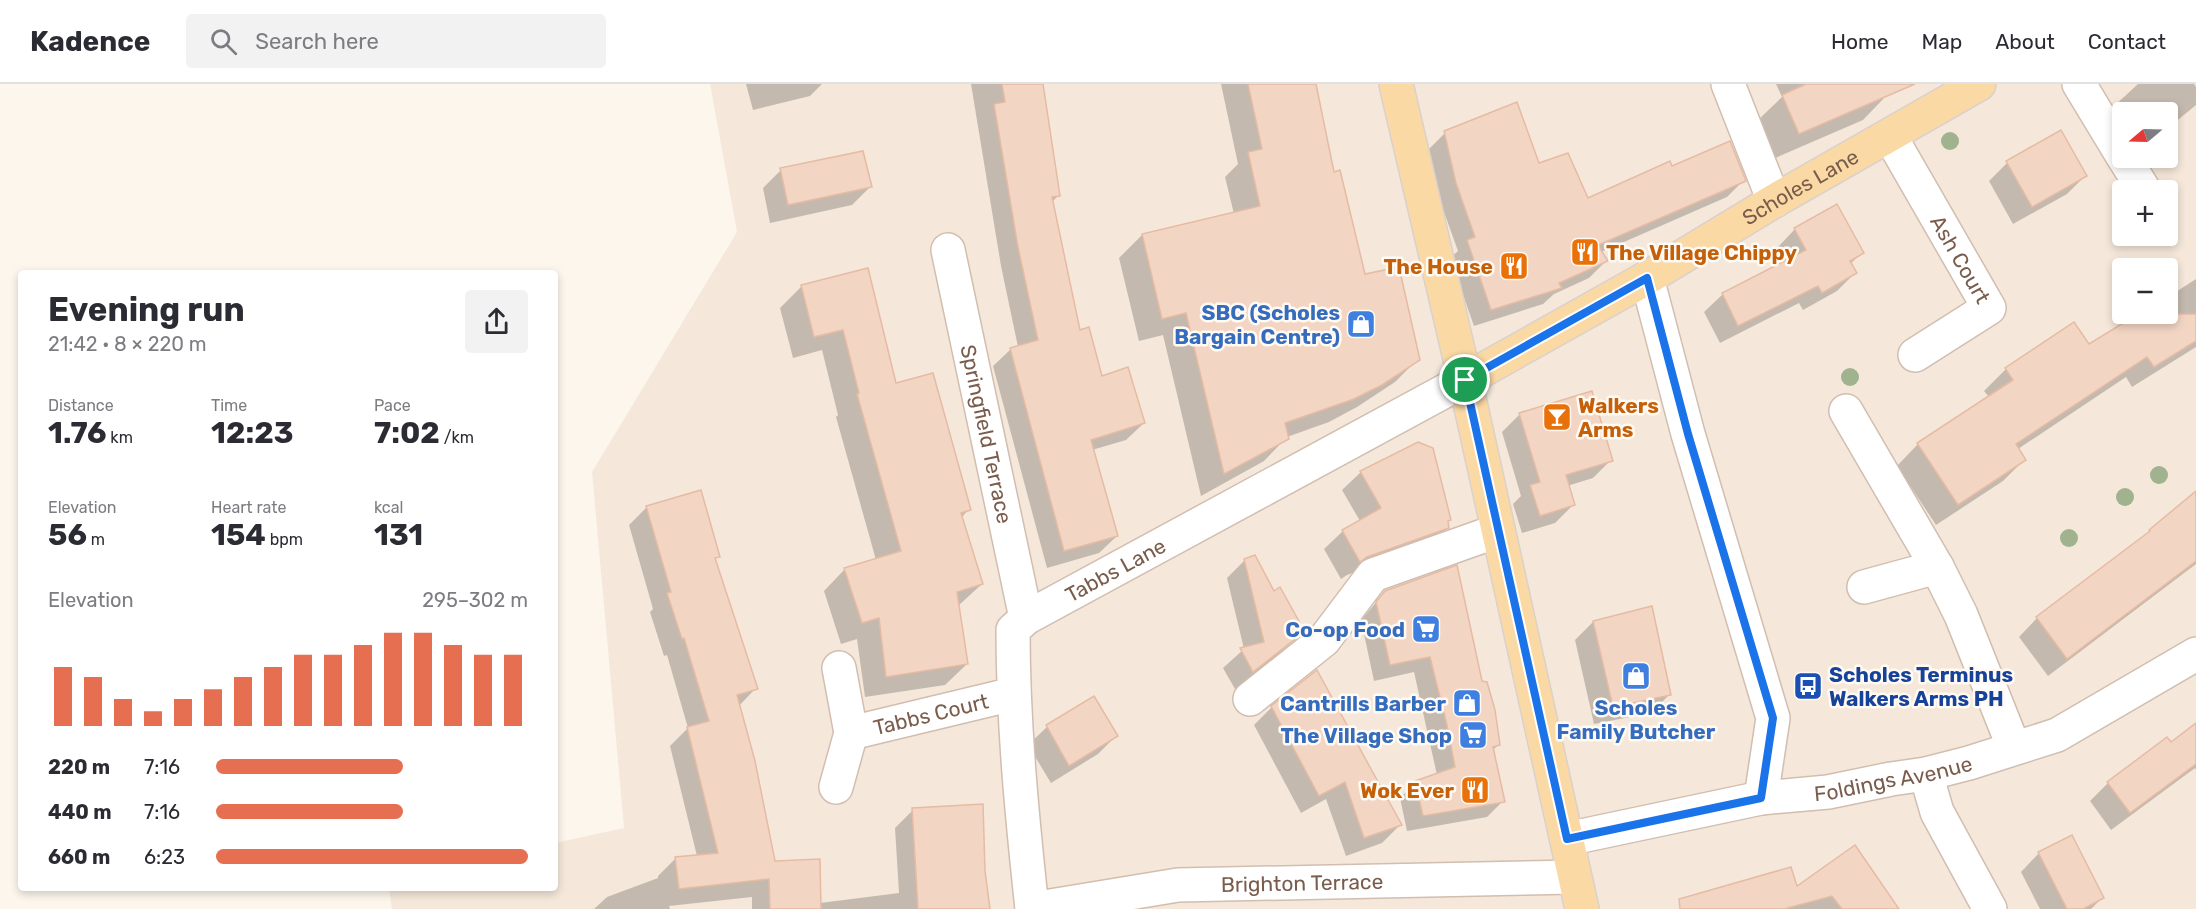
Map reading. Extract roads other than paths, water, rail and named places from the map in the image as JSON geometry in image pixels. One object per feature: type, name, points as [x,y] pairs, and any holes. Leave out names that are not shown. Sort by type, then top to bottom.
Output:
[{"type":"main road","points":[[1396,84],[1465,380],[1582,909]]},
{"type":"main road","name":"Scholes Lane","points":[[1465,380],[1647,278],[1774,201],[1979,84]]},
{"type":"street","points":[[1728,84],[1774,201]]},
{"type":"street","points":[[2079,84],[2112,138]]},
{"type":"street","name":"Ash Court","points":[[1890,136],[1989,308],[1915,355]]},
{"type":"street","name":"Springfield Terrace","points":[[948,250],[1026,618]]},
{"type":"street","points":[[1647,278],[1688,434],[1773,718],[1761,798]]},
{"type":"street","name":"Tabbs Lane","points":[[1026,618],[1465,380]]},
{"type":"street","points":[[1846,411],[1937,567],[1961,615],[2014,748]]},
{"type":"street","points":[[1250,699],[1324,640],[1373,574],[1497,531]]},
{"type":"street","points":[[1864,587],[1937,567]]},
{"type":"street","points":[[1026,618],[1013,630],[1013,694],[1021,808],[1032,909]]},
{"type":"street","name":"Foldings Avenue","points":[[1567,839],[1761,798],[1827,792],[1926,774],[2057,735],[2196,654]]},
{"type":"street","points":[[836,787],[850,734],[839,668]]},
{"type":"street","name":"Tabbs Court","points":[[850,734],[1013,694]]},
{"type":"street","points":[[1926,774],[1937,812],[1990,909]]},
{"type":"street","name":"Brighton Terrace","points":[[1032,909],[1178,885],[1574,877]]},
{"type":"place","name":"The Village Chippy","points":[[1585,252]]},
{"type":"place","name":"The House","points":[[1514,266]]},
{"type":"place","name":"SBC (Scholes Bargain Centre)","points":[[1361,324]]},
{"type":"place","name":"Walkers Arms","points":[[1557,417]]},
{"type":"place","name":"Co-op Food","points":[[1426,629]]},
{"type":"place","name":"Scholes Family Butcher","points":[[1636,676]]},
{"type":"place","name":"Scholes Terminus Walkers Arms PH","points":[[1808,686]]},
{"type":"place","name":"Cantrills Barber","points":[[1467,703]]},
{"type":"place","name":"The Village Shop","points":[[1473,735]]},
{"type":"place","name":"Wok Ever","points":[[1475,790]]}]
